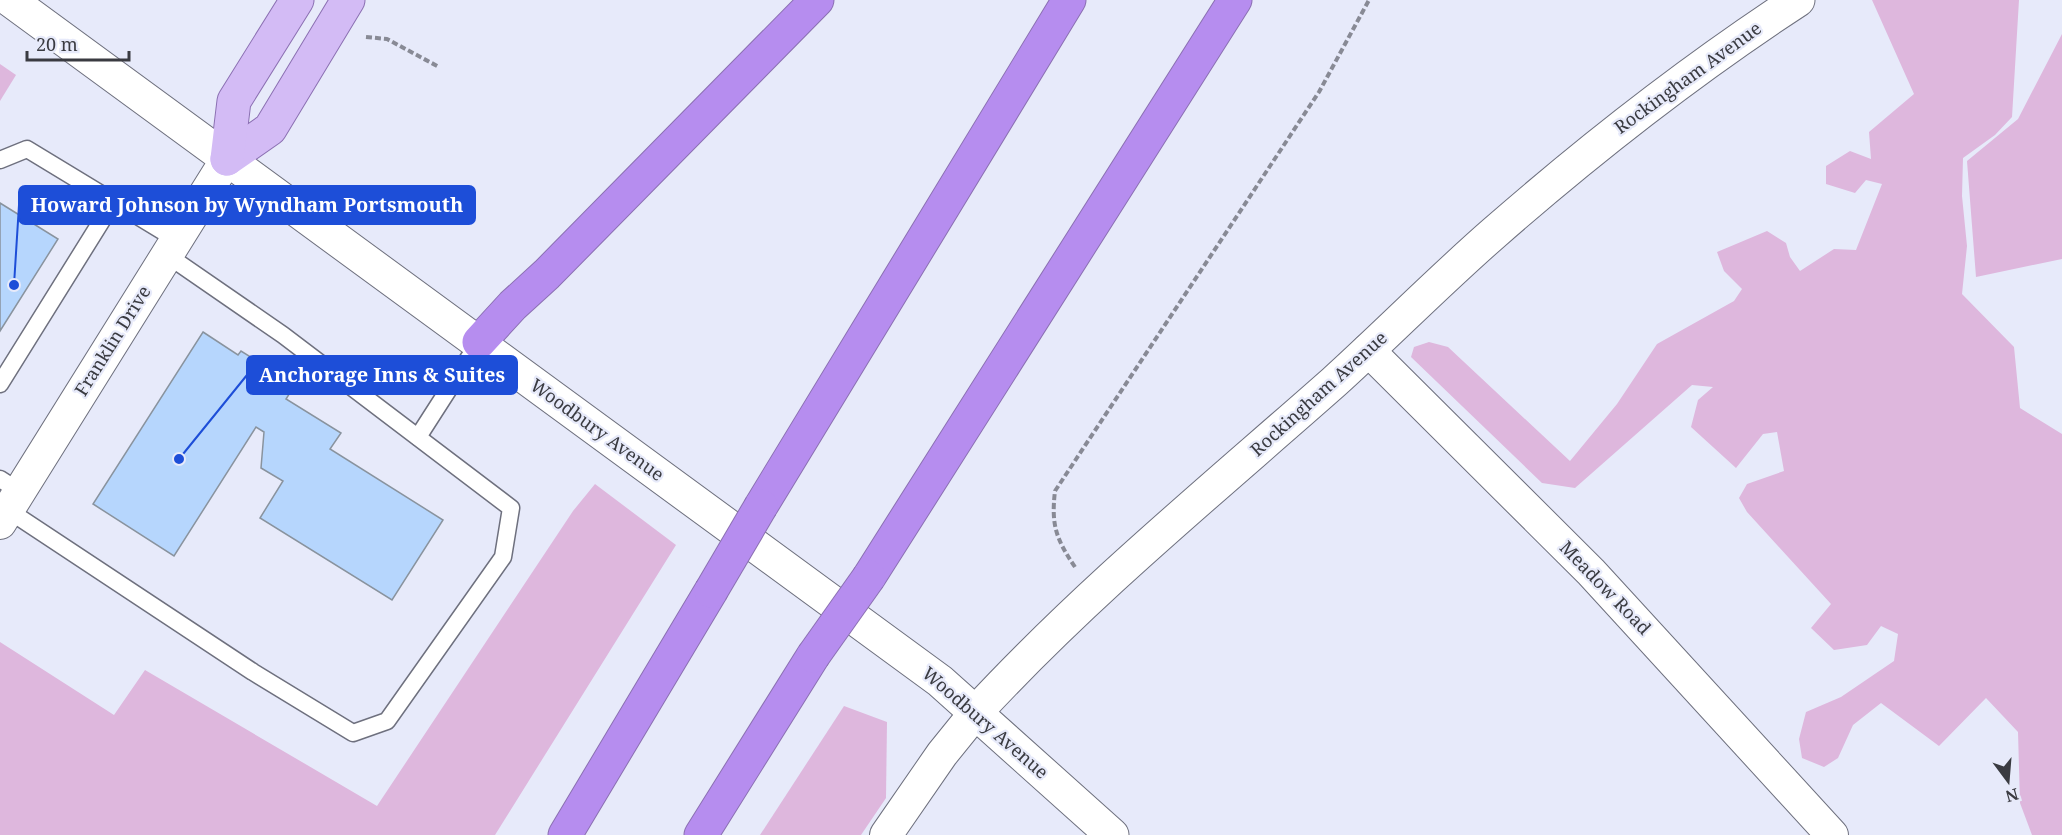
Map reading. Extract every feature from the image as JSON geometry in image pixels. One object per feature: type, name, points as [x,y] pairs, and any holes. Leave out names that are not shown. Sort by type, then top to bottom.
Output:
[{"type":"highway","points":[[479,342],[513,304],[547,274],[818,0]]},
{"type":"highway","points":[[565,835],[761,506],[1069,0]]},
{"type":"highway","points":[[702,835],[813,656],[869,577],[1235,0]]},
{"type":"main road","points":[[227,159],[234,101],[297,0]]},
{"type":"main road","points":[[227,159],[270,129],[348,0]]},
{"type":"street","name":"Woodbury Avenue","points":[[10,0],[940,681],[1112,835]]},
{"type":"street","name":"Rockingham Avenue","points":[[886,835],[942,754],[976,712],[1094,595],[1368,351],[1491,235],[1602,141],[1738,39],[1798,0]]},
{"type":"street","name":"Franklin Drive","points":[[7,501],[227,159]]},
{"type":"street","name":"Meadow Road","points":[[1368,351],[1590,572],[1832,835]]},
{"type":"lane","points":[[0,160],[27,148],[114,201],[283,335],[511,508],[503,557],[387,721],[353,733],[253,672],[7,501]]},
{"type":"lane","points":[[0,384],[114,201]]},
{"type":"lane","points":[[418,437],[479,342]]},
{"type":"path","points":[[1094,595],[1055,532],[1052,515],[1055,491],[1319,92],[1369,0]]},
{"type":"path","points":[[361,39],[369,36],[387,39],[439,67]]},
{"type":"shaded area","points":[[1872,0],[2019,0],[2012,117],[1995,135],[1963,158],[1962,196],[1967,246],[1962,294],[2014,347],[2020,408],[2062,434],[2062,835],[2032,835],[2020,803],[2018,732],[1986,698],[1939,746],[1881,703],[1853,725],[1838,758],[1824,767],[1802,758],[1799,739],[1806,712],[1841,697],[1894,661],[1898,634],[1881,626],[1867,645],[1834,650],[1811,628],[1831,604],[1747,512],[1739,498],[1747,484],[1784,471],[1777,432],[1763,434],[1736,468],[1691,427],[1698,400],[1713,387],[1692,385],[1575,488],[1542,483],[1411,357],[1414,347],[1429,342],[1448,347],[1570,461],[1617,404],[1657,344],[1734,301],[1742,289],[1724,271],[1717,252],[1767,231],[1786,243],[1790,257],[1800,271],[1834,249],[1856,250],[1882,184],[1866,180],[1855,193],[1826,184],[1826,166],[1850,151],[1871,159],[1869,132],[1914,94]]},
{"type":"shaded area","points":[[2062,34],[2062,259],[1976,277],[1967,161],[2018,119]]},
{"type":"shaded area","points":[[0,64],[16,75],[0,101]]},
{"type":"shaded area","points":[[595,484],[676,545],[495,835],[0,835],[0,642],[114,715],[145,670],[377,806],[573,511]]},
{"type":"shaded area","points":[[844,706],[887,722],[886,798],[861,835],[760,835]]},
{"type":"building","points":[[0,203],[58,239],[0,331]]},
{"type":"building","points":[[203,332],[238,355],[241,351],[295,385],[286,399],[341,433],[330,449],[443,520],[392,600],[260,518],[283,481],[261,468],[264,432],[256,427],[174,556],[93,504]]},
{"type":"place","name":"Howard Johnson by Wyndham Portsmouth","points":[[14,285]]},
{"type":"place","name":"Anchorage Inns & Suites","points":[[179,459]]}]
